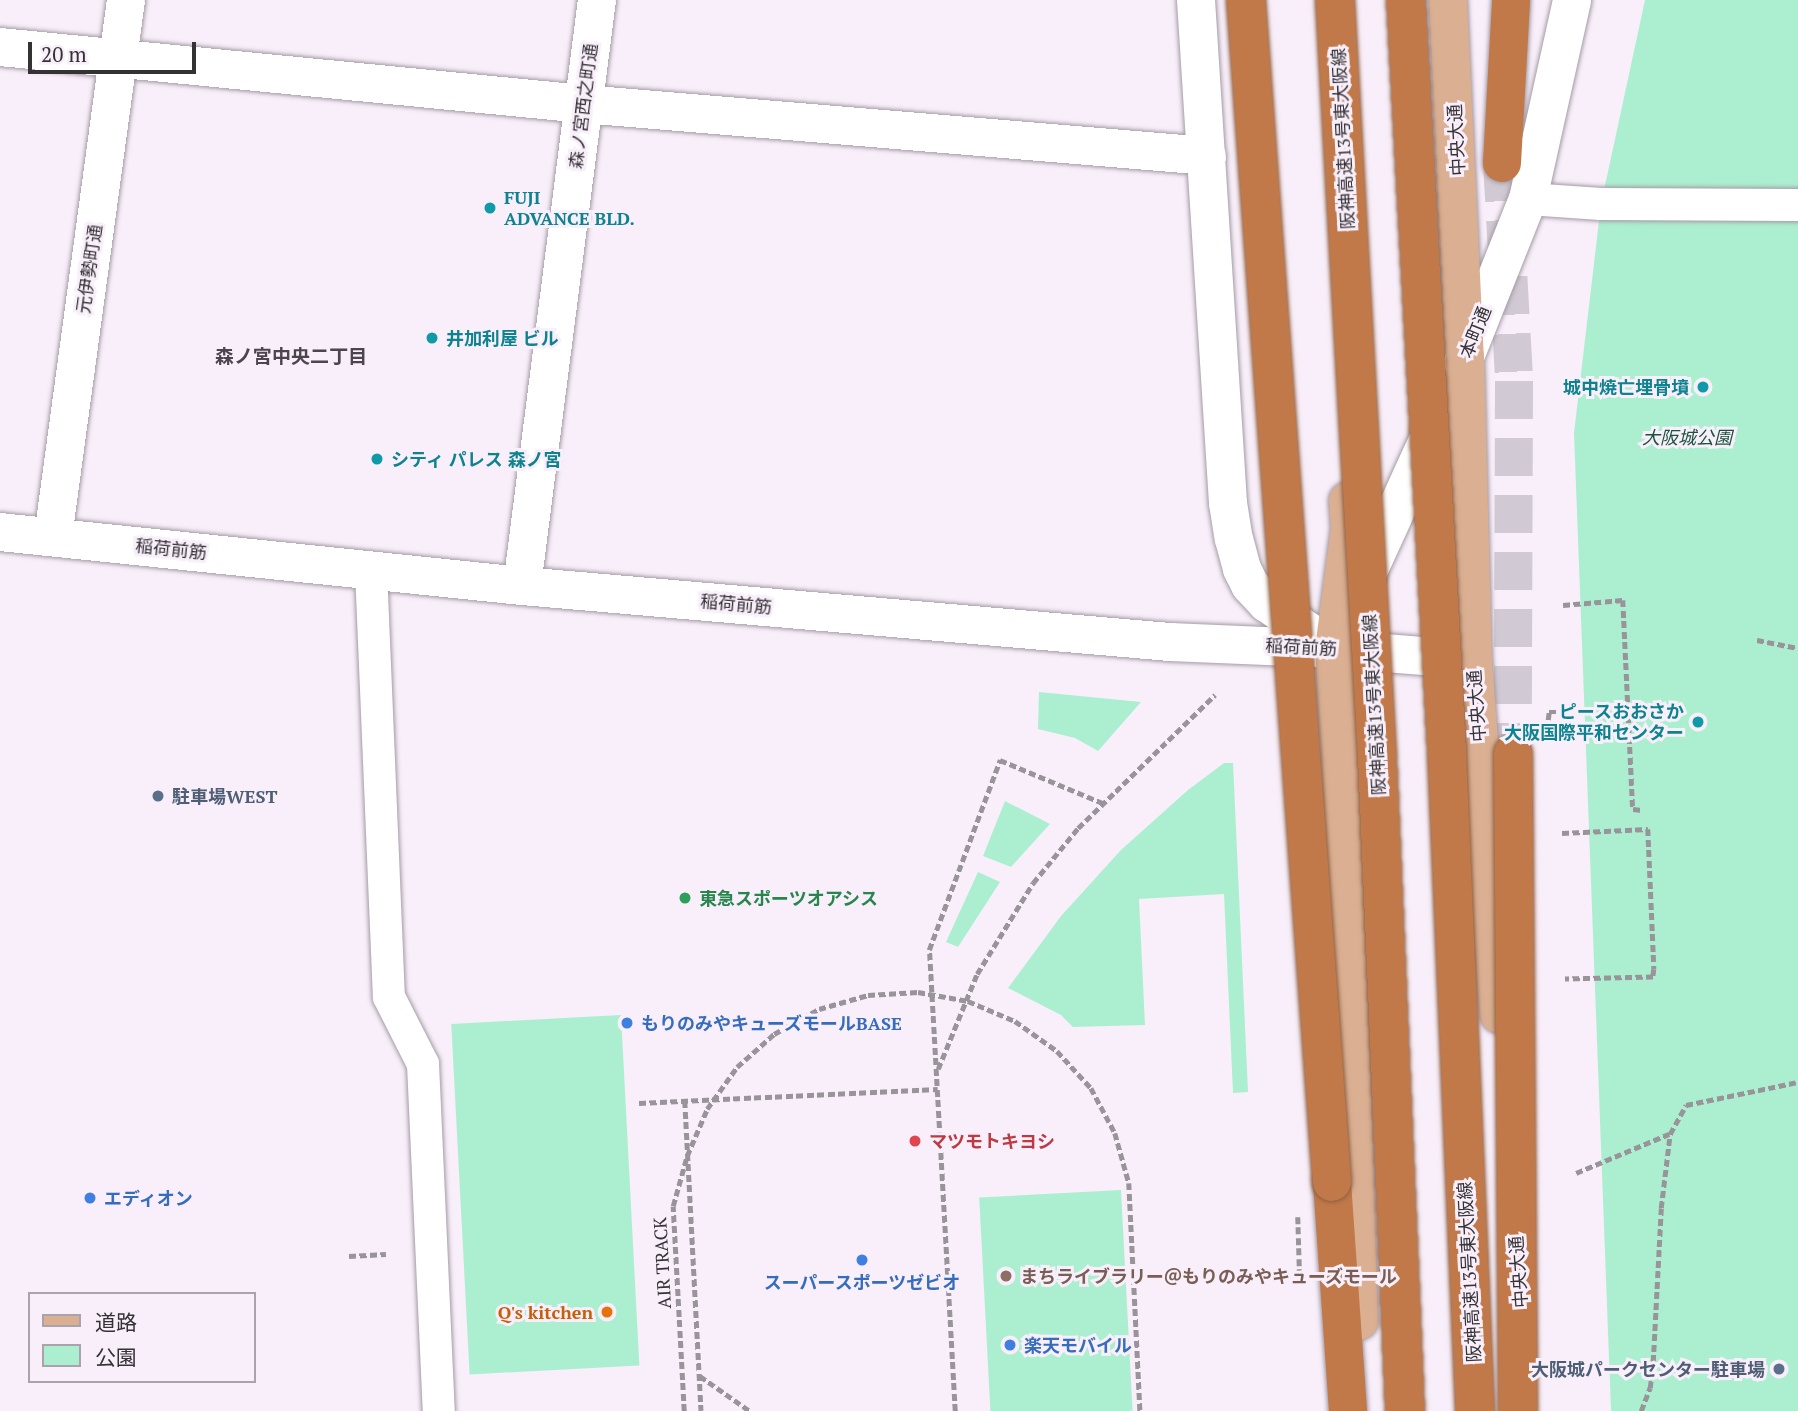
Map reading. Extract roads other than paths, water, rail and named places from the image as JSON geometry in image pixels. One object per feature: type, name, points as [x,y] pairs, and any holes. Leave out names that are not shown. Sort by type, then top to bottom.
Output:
[{"type":"highway","points":[[1246,0],[1348,1411]]},
{"type":"highway","name":"阪神高速13号東大阪線","points":[[1335,0],[1377,770],[1405,1411]]},
{"type":"highway","name":"阪神高速13号東大阪線","points":[[1405,0],[1447,753],[1475,1411]]},
{"type":"highway","points":[[1502,163],[1511,0]]},
{"type":"highway","points":[[1513,754],[1518,1411]]},
{"type":"main road","points":[[1321,0],[1350,528],[1334,649],[1341,749],[1362,1411]]},
{"type":"main road","name":"中央大通","points":[[1448,0],[1465,357],[1473,660],[1528,1411]]},
{"type":"street","name":"元伊勢町通","points":[[53,537],[126,0]]},
{"type":"street","name":"森ノ宮西之町通","points":[[522,586],[597,0]]},
{"type":"street","points":[[1196,0],[1228,503],[1242,569],[1250,585],[1267,603],[1334,649]]},
{"type":"street","name":"本町通","points":[[1334,649],[1465,357],[1528,199],[1572,0]]},
{"type":"street","points":[[0,47],[583,104],[1207,156]]},
{"type":"street","name":"稲荷前筋","points":[[0,532],[522,586],[1170,642],[1334,649],[1473,660]]},
{"type":"lane","points":[[1528,199],[1601,204],[1798,205]]},
{"type":"lane","points":[[371,570],[388,997],[423,1065],[439,1411]]},
{"type":"tunnel","points":[[1502,163],[1514,381],[1513,754]]},
{"type":"place","name":"FUJI ADVANCE BLD.","points":[[490,208]]},
{"type":"place","name":"井加利屋 ビル","points":[[432,338]]},
{"type":"place","name":"城中焼亡埋骨墳","points":[[1703,387]]},
{"type":"place","name":"シティ パレス 森ノ宮","points":[[377,459]]},
{"type":"place","name":"ピースおおさか 大阪国際平和センター","points":[[1698,722]]},
{"type":"place","name":"駐車場WEST","points":[[158,796]]},
{"type":"place","name":"東急スポーツオアシス","points":[[685,898]]},
{"type":"place","name":"もりのみやキューズモールBASE","points":[[627,1023]]},
{"type":"place","name":"マツモトキヨシ","points":[[915,1141]]},
{"type":"place","name":"エディオン","points":[[90,1198]]},
{"type":"place","name":"スーパースポーツゼビオ","points":[[862,1260]]},
{"type":"place","name":"まちライブラリー＠もりのみやキューズモール","points":[[1006,1276]]},
{"type":"place","name":"Q's kitchen","points":[[607,1312]]},
{"type":"place","name":"楽天モバイル","points":[[1010,1345]]},
{"type":"place","name":"大阪城パークセンター駐車場","points":[[1779,1369]]},
{"type":"district","name":"森ノ宮中央二丁目","points":[[291,356]]},
{"type":"park label","name":"大阪城公園","points":[[1687,437]]}]
